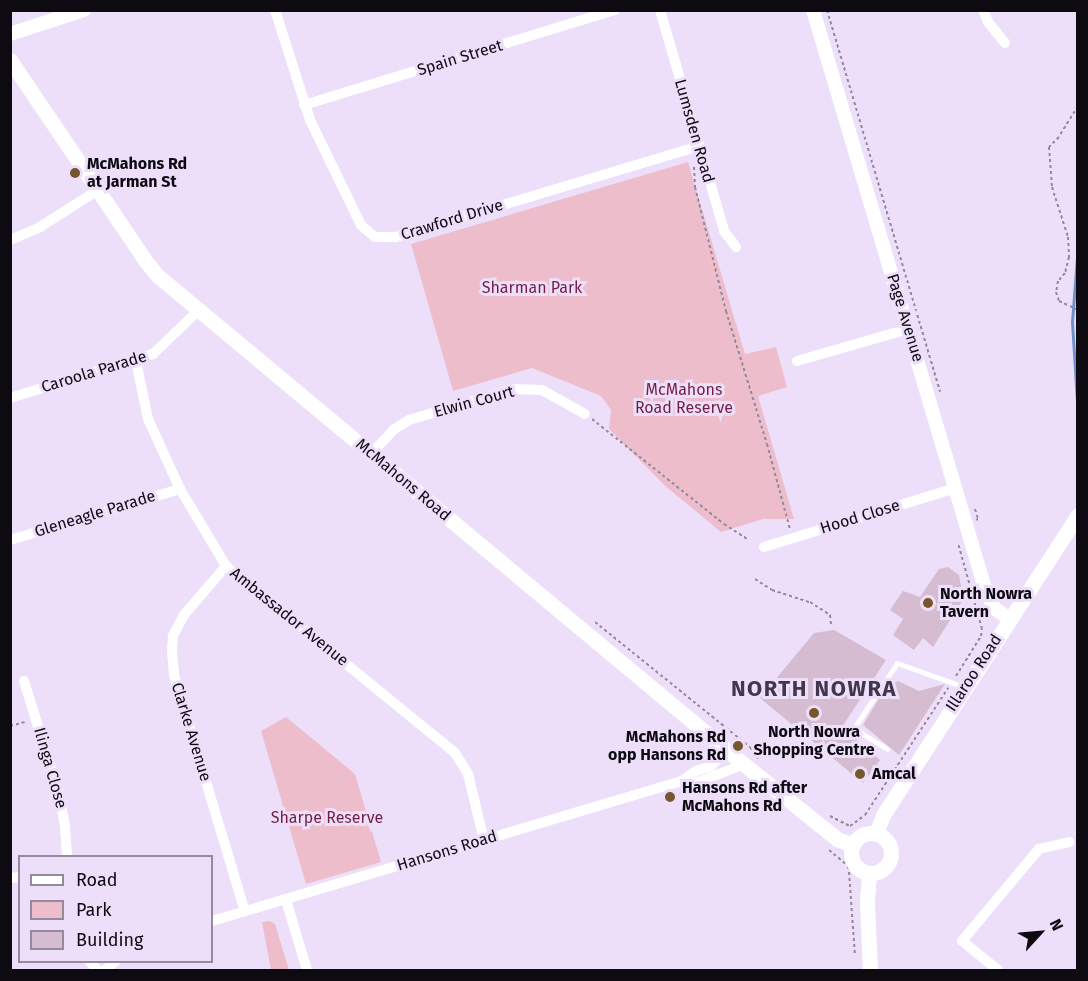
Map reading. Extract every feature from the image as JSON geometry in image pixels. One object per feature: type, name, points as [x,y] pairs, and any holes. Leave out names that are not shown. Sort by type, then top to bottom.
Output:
[{"type":"main road","name":"McMahons Road","points":[[10,60],[150,268],[198,311],[741,762],[837,839],[853,845]]},
{"type":"main road","name":"Illaroo Road","points":[[876,834],[883,815],[1077,516]]},
{"type":"main road","points":[[865,834],[882,836],[890,847],[890,860],[882,870],[869,873],[854,863],[853,845],[865,834]]},
{"type":"main road","points":[[869,873],[867,902],[870,970]]},
{"type":"street","points":[[10,34],[84,10]]},
{"type":"street","name":"Crawford Drive","points":[[275,10],[304,105],[361,225],[375,237],[385,239],[699,148]]},
{"type":"street","name":"Spain Street","points":[[304,105],[615,10]]},
{"type":"street","name":"Lumsden Road","points":[[660,10],[724,231],[736,247]]},
{"type":"street","name":"Page Avenue","points":[[813,10],[989,599],[996,610],[1009,619]]},
{"type":"street","points":[[983,10],[988,22],[1005,43]]},
{"type":"street","points":[[10,240],[40,227],[98,190]]},
{"type":"street","name":"Caroola Parade","points":[[10,398],[136,361],[161,348],[198,311]]},
{"type":"street","points":[[797,361],[908,329]]},
{"type":"street","name":"Ambassador Avenue","points":[[136,361],[148,419],[180,489],[226,566],[455,753],[468,774],[484,840]]},
{"type":"street","name":"Elwin Court","points":[[371,454],[393,430],[409,420],[513,389],[542,390],[585,414]]},
{"type":"street","name":"Hood Close","points":[[764,547],[956,488]]},
{"type":"street","name":"Gleneagle Parade","points":[[10,540],[180,489]]},
{"type":"street","name":"Clarke Avenue","points":[[226,566],[184,615],[173,636],[172,651],[174,675],[245,911]]},
{"type":"street","name":"Ilinga Close","points":[[24,681],[59,795],[67,855]]},
{"type":"street","name":"Hansons Road","points":[[213,921],[682,781],[696,771],[711,766],[728,750]]},
{"type":"street","name":"Hansons Road","points":[[682,781],[698,782],[735,768],[741,762]]},
{"type":"street","points":[[998,970],[962,941],[1039,849],[1069,842]]},
{"type":"street","points":[[286,900],[307,970]]},
{"type":"lane","points":[[887,749],[854,728],[897,663],[965,687]]},
{"type":"path","points":[[827,10],[943,401]]},
{"type":"path","points":[[1077,106],[1059,138],[1049,147],[1052,187],[1068,237],[1069,257],[1065,273],[1058,281],[1056,292],[1059,301],[1077,310]]},
{"type":"path","points":[[699,148],[695,162],[695,187],[726,311],[767,444],[792,538]]},
{"type":"path","points":[[585,414],[714,517],[747,539]]},
{"type":"path","points":[[975,508],[978,519]]},
{"type":"path","points":[[755,579],[772,590],[810,602],[830,615],[831,624]]},
{"type":"path","points":[[595,622],[750,747],[764,763]]},
{"type":"path","points":[[10,726],[36,719]]},
{"type":"path","points":[[830,815],[845,825]]},
{"type":"path","points":[[836,857],[848,866],[856,960]]},
{"type":"green space","points":[[688,162],[745,354],[776,347],[787,387],[758,396],[794,519],[763,519],[721,532],[664,485],[609,429],[611,410],[601,396],[532,368],[453,391],[411,244]]},
{"type":"green space","name":"Sharpe Reserve","points":[[286,717],[355,774],[381,862],[306,884],[261,731]]},
{"type":"green space","points":[[269,921],[275,924],[289,970],[271,970],[262,922]]},
{"type":"building","name":"North Nowra Tavern","points":[[948,567],[959,575],[961,586],[959,590],[966,595],[933,647],[923,638],[914,650],[893,635],[903,619],[890,610],[903,591],[920,597],[939,569]]},
{"type":"building","name":"North Nowra Shopping Centre","points":[[834,630],[886,660],[842,727],[880,760],[863,783],[760,698],[814,633]]},
{"type":"building","points":[[898,681],[919,691],[945,684],[899,755],[863,725],[884,690]]},
{"type":"waterway","points":[[1078,244],[1072,322],[1078,418]]},
{"type":"place","name":"McMahons Rd at Jarman St","points":[[75,173]]},
{"type":"place","name":"North Nowra Tavern","points":[[928,603]]},
{"type":"place","name":"North Nowra Shopping Centre","points":[[814,713]]},
{"type":"place","name":"McMahons Rd opp Hansons Rd","points":[[738,746]]},
{"type":"place","name":"Amcal","points":[[860,774]]},
{"type":"place","name":"Hansons Rd after McMahons Rd","points":[[670,797]]},
{"type":"district","name":"NORTH NOWRA","points":[[814,689]]},
{"type":"park label","name":"Sharman Park","points":[[532,288]]},
{"type":"park label","name":"McMahons Road Reserve","points":[[684,399]]}]
